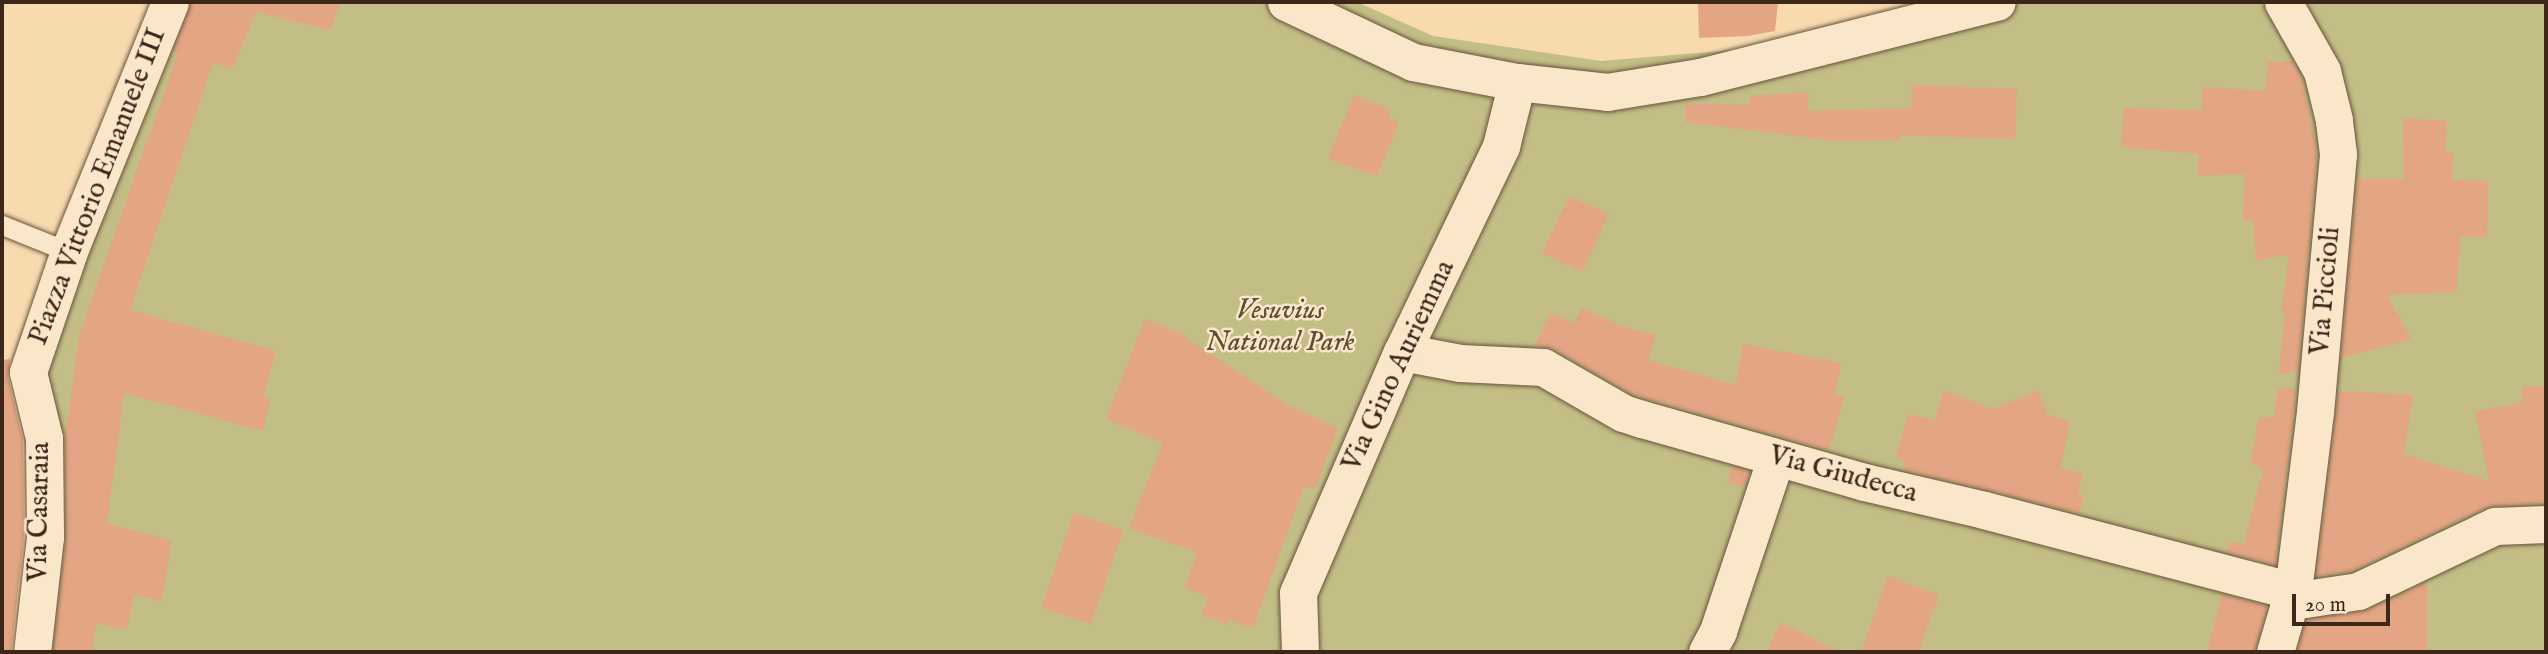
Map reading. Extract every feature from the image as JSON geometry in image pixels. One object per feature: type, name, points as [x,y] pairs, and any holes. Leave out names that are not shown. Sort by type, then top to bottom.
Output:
[{"type":"street","name":"Piazza Vittorio Emanuele III","points":[[15,364],[69,252],[170,2]]},
{"type":"street","points":[[1286,2],[1413,62],[1517,82],[1607,92],[1700,77],[1997,2]]},
{"type":"street","name":"Via Piccioli","points":[[2275,652],[2293,591],[2315,412],[2338,154],[2334,120],[2322,72],[2283,2]]},
{"type":"street","name":"Via Gino Auriemma","points":[[1300,652],[1298,593],[1402,352],[1501,146],[1517,82]]},
{"type":"street","name":"Via Giudecca","points":[[1402,352],[1460,363],[1544,367],[1623,413],[1776,458],[2293,591],[2305,599],[2358,591],[2495,526],[2546,524]]},
{"type":"street","name":"Via Casaraia","points":[[15,364],[44,438],[45,537],[32,652]]},
{"type":"street","points":[[1707,652],[1718,631],[1776,458]]},
{"type":"lane","points":[[2,225],[69,252]]},
{"type":"green space","name":"Vesuvius National Park","points":[[155,2],[1357,2],[1433,36],[1601,61],[1744,49],[1936,2],[2546,2],[2546,652],[15,652],[35,502],[14,379]]},
{"type":"building","points":[[191,2],[340,2],[331,30],[256,12],[232,69],[213,63],[130,310],[276,351],[263,397],[270,399],[263,431],[124,393],[107,523],[171,541],[162,601],[134,595],[127,629],[96,624],[92,652],[53,652],[66,539],[65,438],[79,336],[178,53],[173,51]]},
{"type":"building","points":[[1698,2],[1778,2],[1775,31],[1748,36],[1699,38]]},
{"type":"building","points":[[2292,61],[2302,79],[2317,154],[2298,370],[2279,375],[2285,312],[2281,312],[2289,255],[2256,260],[2253,221],[2243,220],[2245,174],[2197,176],[2199,154],[2121,147],[2124,108],[2202,110],[2202,87],[2265,91],[2268,62]]},
{"type":"building","points":[[1912,85],[2017,89],[2015,139],[1900,135],[1901,140],[1835,141],[1685,122],[1686,104],[1749,105],[1750,96],[1809,92],[1807,111],[1911,108]]},
{"type":"building","points":[[1354,95],[1391,110],[1388,118],[1399,122],[1377,176],[1328,159]]},
{"type":"building","points":[[2403,118],[2447,121],[2445,152],[2453,153],[2452,180],[2488,181],[2487,237],[2461,236],[2456,292],[2387,295],[2411,339],[2341,358],[2357,179],[2404,179]]},
{"type":"building","points":[[1569,196],[1609,215],[1582,272],[1542,253]]},
{"type":"building","points":[[1582,308],[1627,328],[1656,335],[1648,360],[1736,385],[1743,344],[1841,363],[1835,395],[1844,397],[1829,450],[1632,394],[1553,349],[1535,345],[1550,313],[1574,323]]},
{"type":"building","points":[[1145,319],[1187,336],[1186,338],[1289,406],[1338,428],[1315,489],[1304,486],[1253,628],[1228,620],[1227,625],[1201,614],[1209,597],[1185,588],[1197,552],[1129,528],[1163,443],[1106,419]]},
{"type":"building","points":[[10,359],[8,377],[23,441],[24,536],[11,652],[2,652],[2,360]]},
{"type":"building","points":[[2546,386],[2546,503],[2487,507],[2352,571],[2316,576],[2338,391],[2413,395],[2404,454],[2489,481],[2475,411],[2522,403],[2522,387]]},
{"type":"building","points":[[2278,388],[2296,389],[2275,565],[2227,552],[2230,542],[2244,544],[2263,468],[2251,464],[2258,418],[2274,417]]},
{"type":"building","points":[[2038,390],[2047,414],[2070,421],[2061,468],[2083,474],[2078,495],[2084,496],[2079,513],[1904,470],[1906,461],[1896,458],[1908,414],[1935,420],[1943,391],[1994,409]]},
{"type":"building","points":[[1732,466],[1749,471],[1745,487],[1727,482]]},
{"type":"building","points":[[1074,513],[1123,530],[1091,624],[1041,608]]},
{"type":"building","points":[[1888,576],[1939,595],[1918,652],[1861,652]]},
{"type":"building","points":[[2427,582],[2427,652],[2297,652],[2306,620],[2367,610]]},
{"type":"building","points":[[2222,594],[2267,606],[2255,652],[2207,652]]},
{"type":"building","points":[[1781,623],[1841,652],[1766,652]]}]
